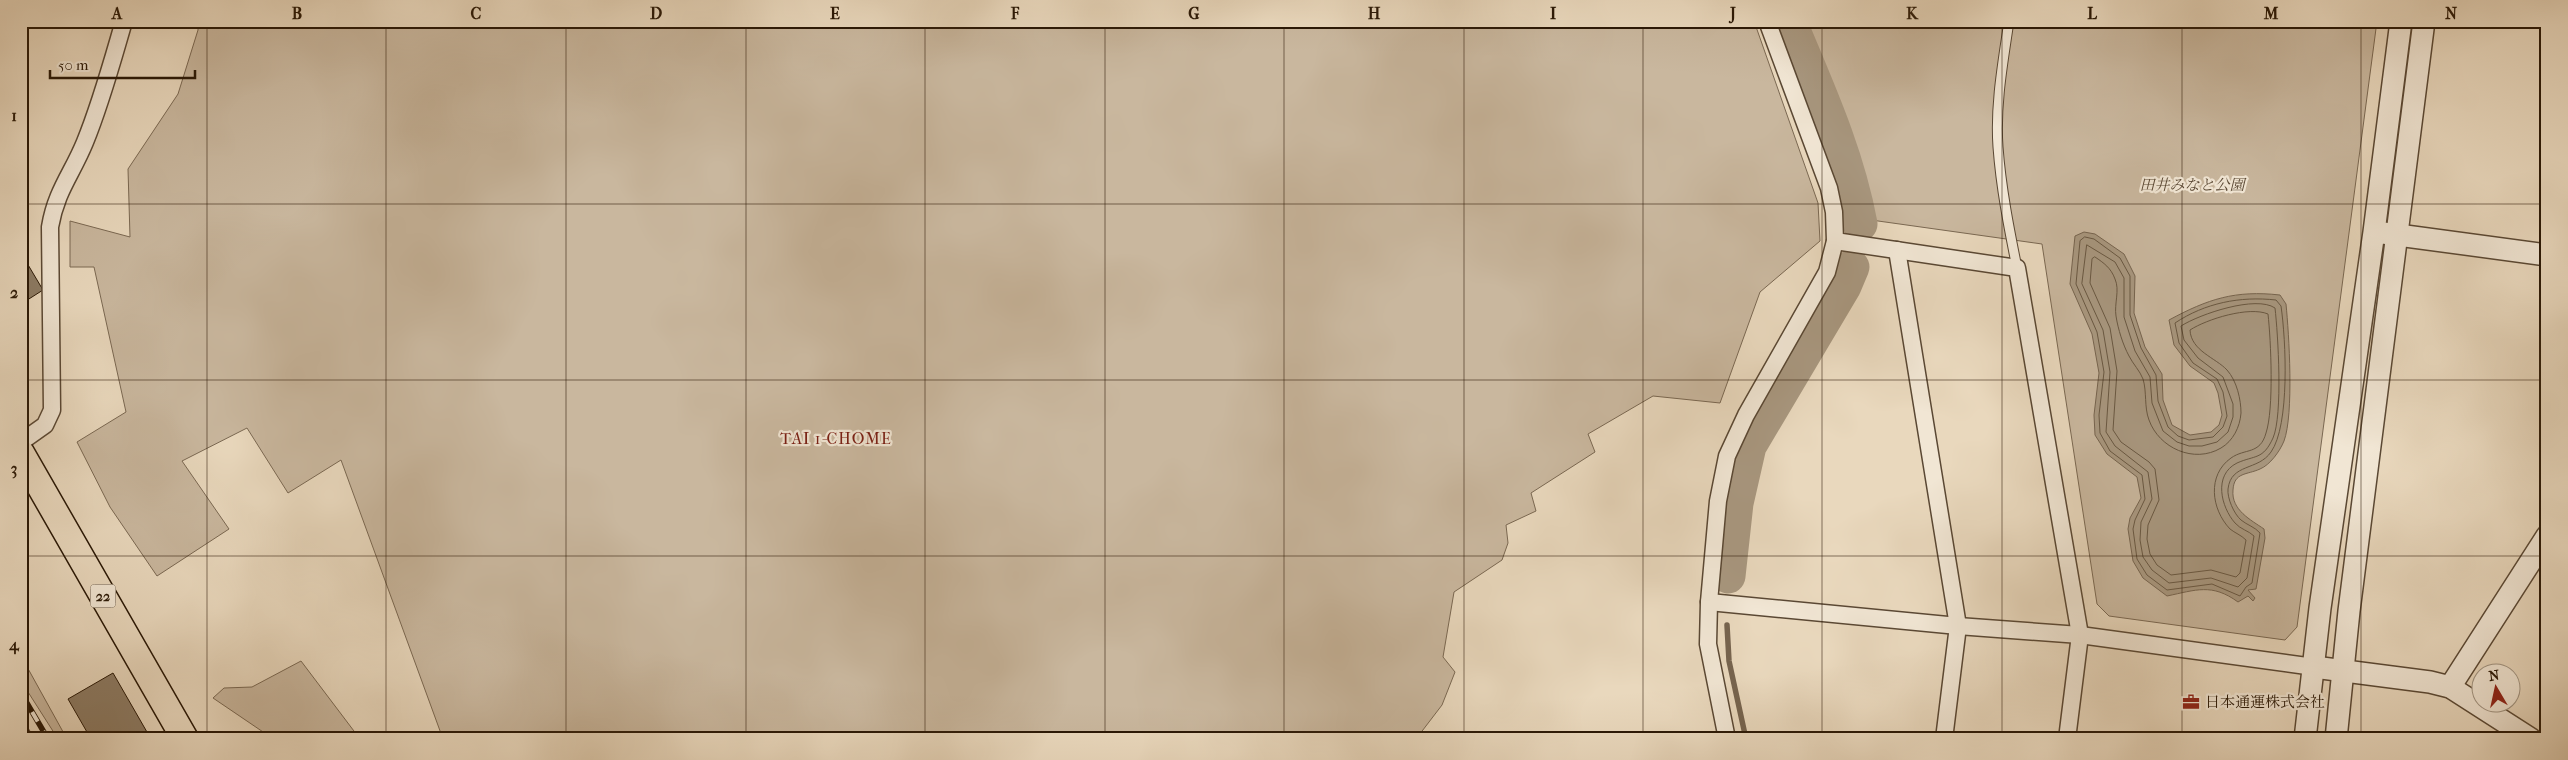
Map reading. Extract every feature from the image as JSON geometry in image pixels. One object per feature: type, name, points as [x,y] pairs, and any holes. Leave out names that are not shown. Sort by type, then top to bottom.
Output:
[{"type":"main road","name":"22","points":[[21,454],[185,739]]},
{"type":"street","points":[[21,442],[45,425],[52,410],[50,228],[52,213],[57,197],[84,145],[94,119],[124,21]]},
{"type":"street","points":[[1728,739],[1708,644],[1709,602],[1718,501],[1727,456],[1746,414],[1827,272],[1835,241],[1834,212],[1829,188],[1766,21]]},
{"type":"street","points":[[2305,739],[2320,608],[2374,232],[2401,21]]},
{"type":"street","points":[[2336,739],[2349,612],[2424,21]]},
{"type":"street","points":[[2374,232],[2547,255]]},
{"type":"street","points":[[1835,241],[2017,268],[2080,634],[2067,739]]},
{"type":"street","points":[[1897,250],[1958,626],[1944,739]]},
{"type":"street","points":[[2450,687],[2547,536]]},
{"type":"street","points":[[1709,602],[1958,626],[2080,634],[2430,682],[2450,687],[2532,739]]},
{"type":"street","points":[[21,734],[24,739]]},
{"type":"lane","points":[[2009,21],[2000,87],[1998,145],[2004,201],[2017,268]]},
{"type":"green space","points":[[198,21],[1754,21],[1818,203],[1820,241],[1760,292],[1720,403],[1653,396],[1588,434],[1595,452],[1531,493],[1536,511],[1506,525],[1508,543],[1502,560],[1454,592],[1443,657],[1455,672],[1442,705],[1416,739],[443,739],[341,460],[288,493],[247,428],[182,461],[229,529],[157,576],[110,507],[77,442],[126,412],[94,267],[70,267],[70,221],[130,237],[128,169],[178,94],[198,30]]},
{"type":"green space","name":"田井みなと公園","points":[[1797,21],[2377,21],[2297,627],[2285,640],[2109,616],[2097,604],[2042,244],[1871,220],[1857,177]]},
{"type":"green space","points":[[21,656],[67,739],[58,739],[21,681]]},
{"type":"green space","points":[[301,661],[360,739],[267,739],[269,736],[213,698],[224,688],[252,687]]},
{"type":"water","points":[[2084,232],[2095,234],[2124,254],[2135,276],[2134,313],[2145,347],[2162,374],[2163,400],[2172,425],[2190,435],[2211,432],[2219,425],[2222,415],[2218,393],[2214,383],[2190,366],[2174,345],[2169,320],[2209,302],[2235,295],[2280,295],[2286,304],[2290,394],[2284,441],[2271,461],[2260,469],[2239,477],[2234,484],[2233,490],[2233,497],[2239,509],[2264,529],[2265,538],[2256,589],[2248,590],[2255,598],[2253,601],[2248,596],[2238,602],[2229,596],[2212,590],[2195,590],[2167,596],[2143,578],[2133,561],[2128,529],[2130,518],[2141,498],[2137,477],[2107,454],[2095,435],[2094,415],[2099,373],[2092,334],[2070,284],[2075,236]]},
{"type":"building","points":[[21,253],[43,290],[21,304]]},
{"type":"building","points":[[113,673],[151,739],[91,739],[68,699]]},
{"type":"waterway","points":[[1789,21],[1839,146],[1860,224]]},
{"type":"waterway","points":[[1728,576],[1736,503],[1749,446],[1844,286],[1852,267]]},
{"type":"waterway","points":[[1727,625],[1729,661],[1746,739]]},
{"type":"railway","points":[[21,693],[48,739]]},
{"type":"place","name":"日本通運株式会社","points":[[2191,702]]},
{"type":"district","name":"TAI 1-CHOME","points":[[836,438]]}]
